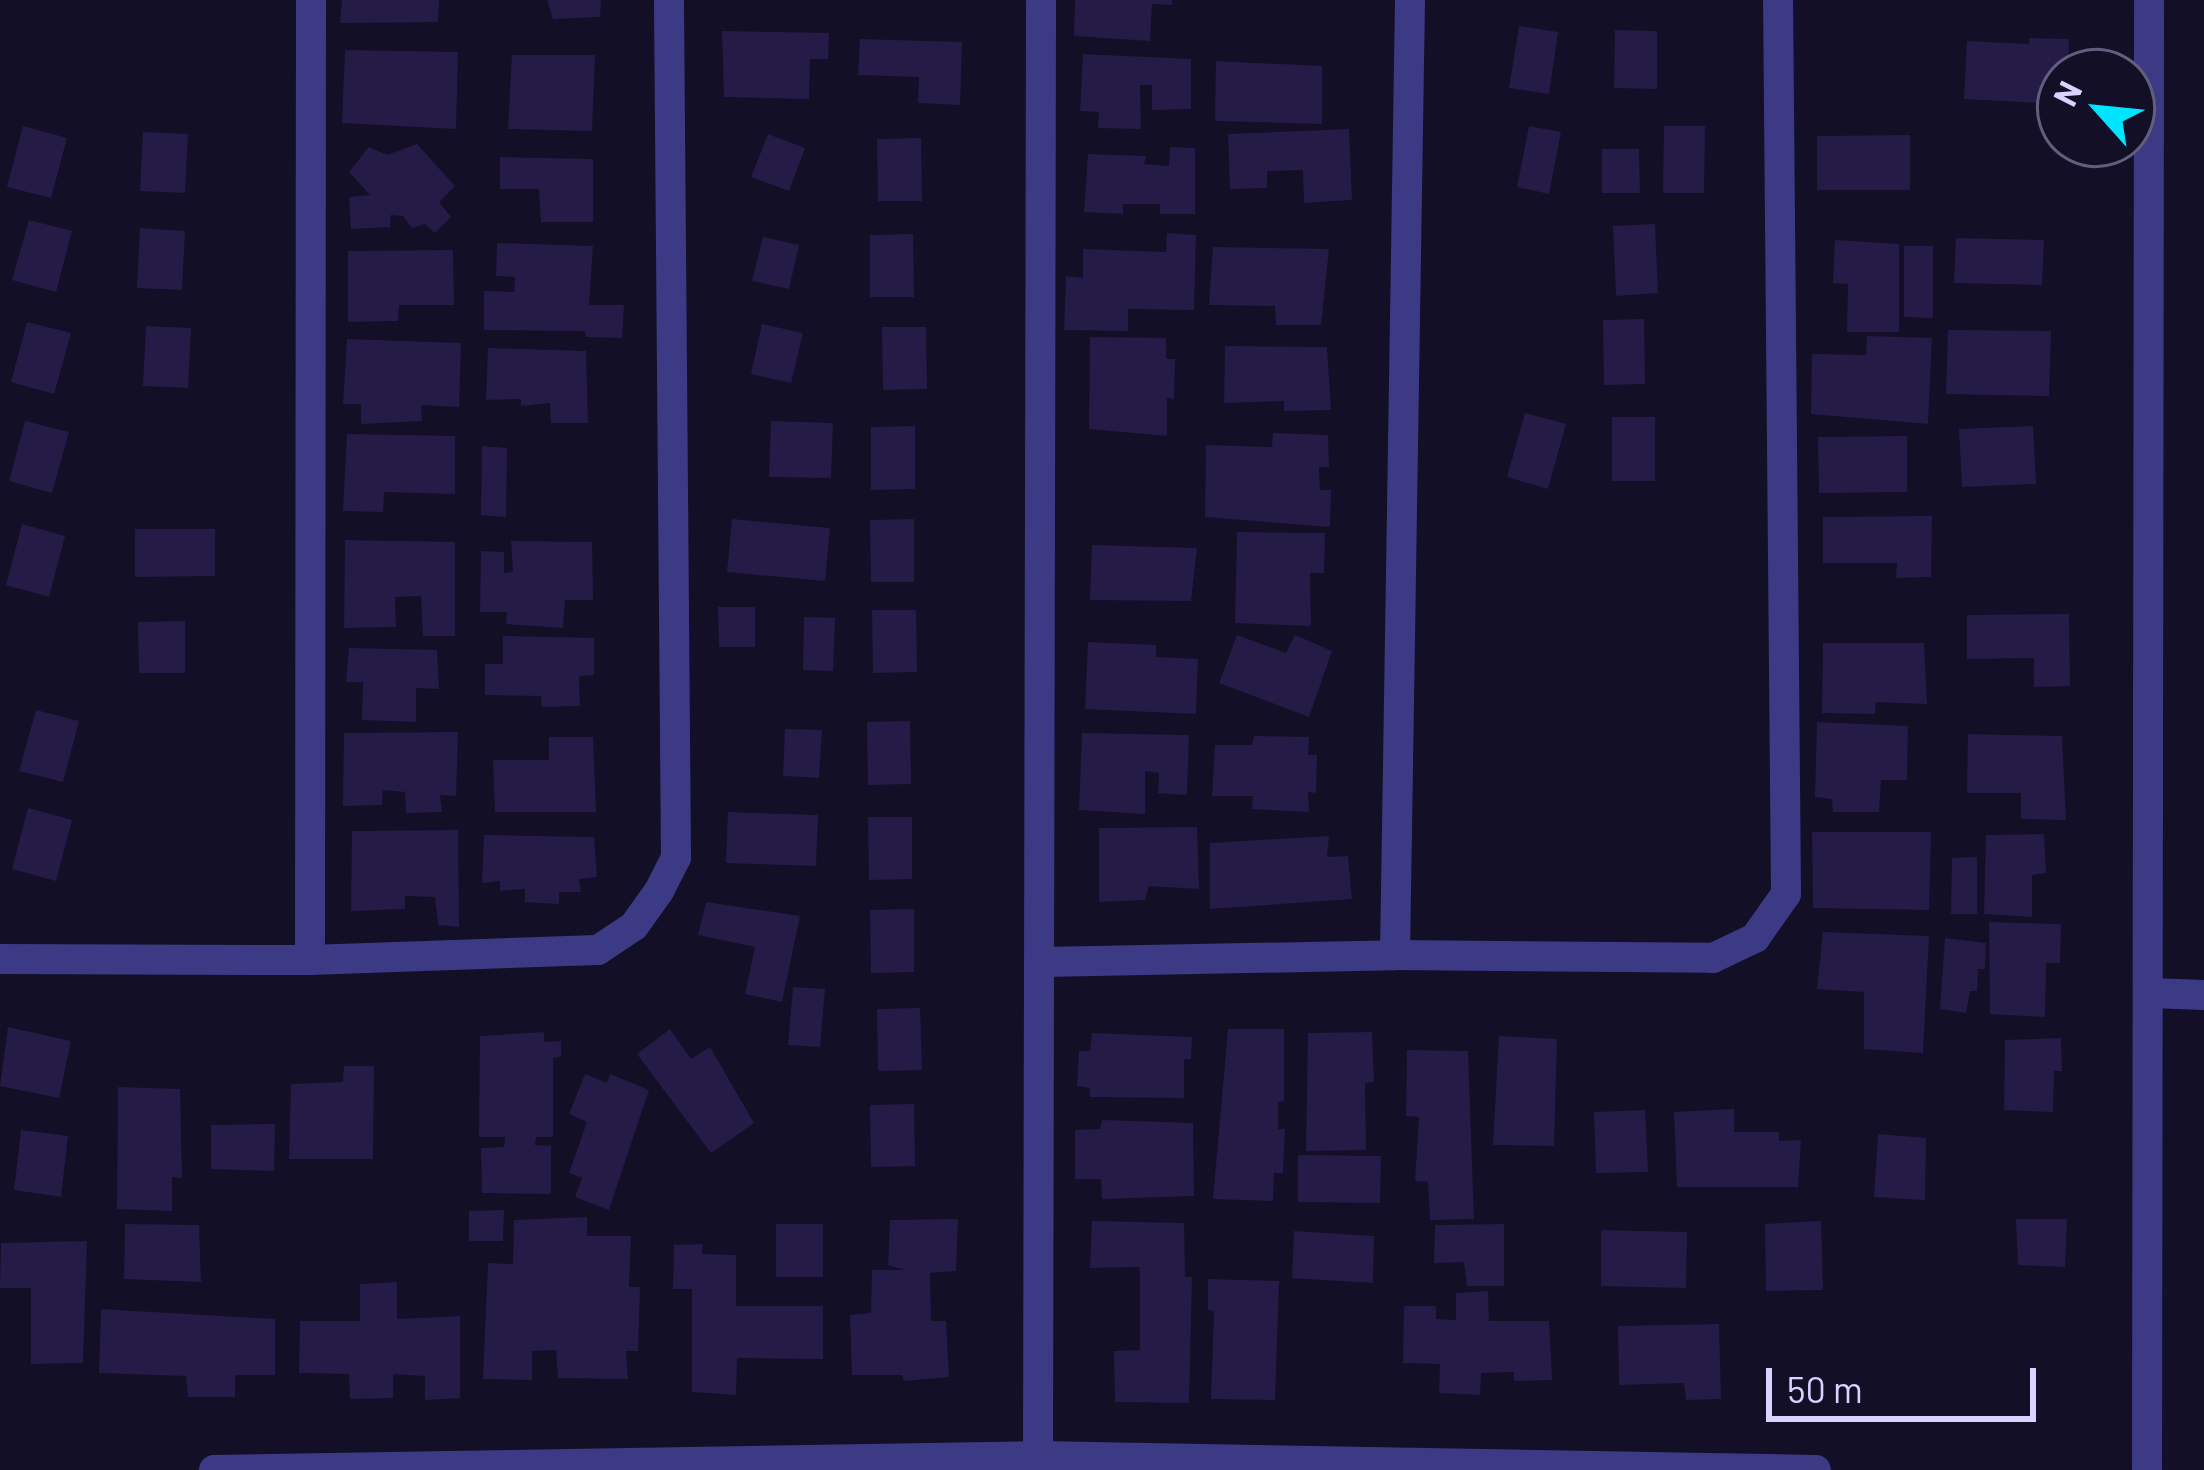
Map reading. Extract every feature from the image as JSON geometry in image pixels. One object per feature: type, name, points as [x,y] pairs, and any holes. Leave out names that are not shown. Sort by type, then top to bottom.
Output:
[{"type":"street","points":[[310,0],[310,960]]},
{"type":"street","points":[[0,959],[310,960],[598,950],[634,926],[676,858],[669,0]]},
{"type":"street","points":[[1038,1456],[1041,0]]},
{"type":"street","points":[[1395,955],[1410,0]]},
{"type":"street","points":[[1042,962],[1395,955],[1713,958],[1755,938],[1786,894],[1778,0]]},
{"type":"street","points":[[2146,1470],[2149,0]]},
{"type":"street","points":[[2150,992],[2204,994]]},
{"type":"street","points":[[214,1470],[1038,1456],[1366,1467],[1816,1470]]},
{"type":"building","points":[[342,0],[439,0],[438,22],[340,23]]},
{"type":"building","points":[[547,0],[601,0],[600,17],[553,19]]},
{"type":"building","points":[[1075,0],[1172,0],[1172,5],[1152,4],[1150,41],[1074,36]]},
{"type":"building","points":[[1519,26],[1558,32],[1549,94],[1509,88]]},
{"type":"building","points":[[1615,30],[1657,31],[1657,89],[1614,88]]},
{"type":"building","points":[[722,31],[829,33],[828,59],[810,59],[809,99],[724,97]]},
{"type":"building","points":[[2029,38],[2069,39],[2069,48],[2036,48],[2036,103],[1964,99],[1967,41],[2029,44]]},
{"type":"building","points":[[860,39],[962,42],[960,105],[918,103],[919,77],[858,75]]},
{"type":"building","points":[[345,50],[458,52],[456,129],[342,123]]},
{"type":"building","points":[[1083,54],[1191,59],[1191,109],[1152,110],[1152,85],[1140,85],[1141,129],[1098,128],[1099,112],[1080,111]]},
{"type":"building","points":[[512,55],[595,55],[592,131],[508,129]]},
{"type":"building","points":[[1216,61],[1322,66],[1322,124],[1215,121]]},
{"type":"building","points":[[23,126],[67,138],[51,198],[7,187]]},
{"type":"building","points":[[1529,126],[1561,132],[1549,194],[1517,187]]},
{"type":"building","points":[[1664,126],[1705,126],[1704,193],[1663,193]]},
{"type":"building","points":[[1349,129],[1352,200],[1304,203],[1303,170],[1267,171],[1267,188],[1230,189],[1228,134]]},
{"type":"building","points":[[143,132],[188,134],[185,193],[140,191]]},
{"type":"building","points":[[768,134],[805,148],[789,191],[751,177]]},
{"type":"building","points":[[1910,135],[1910,190],[1817,190],[1817,136]]},
{"type":"building","points":[[921,138],[922,201],[878,201],[877,139]]},
{"type":"building","points":[[417,144],[455,186],[439,202],[451,217],[435,233],[425,224],[412,228],[403,216],[391,215],[390,227],[351,229],[349,197],[370,195],[349,172],[369,147],[387,155]]},
{"type":"building","points":[[1170,147],[1195,148],[1195,214],[1160,214],[1160,204],[1123,204],[1123,214],[1084,212],[1088,154],[1146,156],[1144,164],[1169,166]]},
{"type":"building","points":[[1602,149],[1639,149],[1640,193],[1602,193]]},
{"type":"building","points":[[500,157],[593,159],[593,222],[541,222],[539,189],[500,189]]},
{"type":"building","points":[[29,220],[72,231],[56,292],[12,280]]},
{"type":"building","points":[[1655,224],[1658,293],[1616,296],[1613,226]]},
{"type":"building","points":[[140,228],[185,231],[182,290],[137,288]]},
{"type":"building","points":[[1167,233],[1196,235],[1194,310],[1128,309],[1128,331],[1064,330],[1066,276],[1083,278],[1083,249],[1166,252]]},
{"type":"building","points":[[913,234],[914,297],[870,297],[870,235]]},
{"type":"building","points":[[763,237],[799,245],[789,289],[752,281]]},
{"type":"building","points":[[1956,238],[2044,240],[2042,285],[1954,283]]},
{"type":"building","points":[[1835,240],[1899,244],[1899,332],[1847,332],[1848,284],[1833,283]]},
{"type":"building","points":[[497,243],[593,246],[589,305],[624,305],[622,338],[586,337],[585,331],[484,330],[484,291],[514,292],[515,277],[496,276]]},
{"type":"building","points":[[1904,246],[1933,246],[1933,318],[1904,317]]},
{"type":"building","points":[[1213,247],[1329,249],[1321,325],[1276,325],[1275,306],[1209,305]]},
{"type":"building","points":[[453,250],[454,305],[399,305],[398,321],[348,322],[348,251]]},
{"type":"building","points":[[1644,319],[1645,384],[1604,385],[1603,320]]},
{"type":"building","points":[[27,322],[71,333],[54,394],[11,382]]},
{"type":"building","points":[[762,324],[803,333],[791,383],[751,374]]},
{"type":"building","points":[[146,326],[191,328],[188,388],[143,386]]},
{"type":"building","points":[[882,327],[926,327],[927,389],[883,390]]},
{"type":"building","points":[[1948,330],[2051,331],[2049,396],[1946,394]]},
{"type":"building","points":[[1867,336],[1932,338],[1928,424],[1811,414],[1812,354],[1866,355]]},
{"type":"building","points":[[1090,337],[1166,338],[1166,359],[1175,359],[1174,399],[1167,398],[1167,436],[1089,429]]},
{"type":"building","points":[[347,339],[461,343],[459,407],[421,405],[422,421],[361,424],[361,404],[343,404]]},
{"type":"building","points":[[1225,346],[1327,347],[1331,410],[1284,411],[1284,401],[1224,403]]},
{"type":"building","points":[[488,348],[586,351],[588,423],[551,423],[550,403],[521,406],[521,399],[486,400]]},
{"type":"building","points":[[1525,413],[1566,424],[1548,489],[1507,477]]},
{"type":"building","points":[[1612,417],[1655,417],[1655,481],[1612,481]]},
{"type":"building","points":[[25,421],[69,432],[52,493],[9,481]]},
{"type":"building","points":[[771,421],[833,423],[831,478],[769,477]]},
{"type":"building","points":[[915,426],[915,489],[871,490],[871,427]]},
{"type":"building","points":[[2033,426],[2036,484],[1962,487],[1959,429]]},
{"type":"building","points":[[1273,433],[1328,435],[1329,467],[1319,467],[1320,490],[1331,490],[1330,527],[1205,517],[1206,445],[1272,447]]},
{"type":"building","points":[[347,434],[455,436],[455,494],[384,492],[383,512],[343,511]]},
{"type":"building","points":[[1907,436],[1907,492],[1819,493],[1818,437]]},
{"type":"building","points":[[482,446],[507,448],[506,517],[481,515]]},
{"type":"building","points":[[1932,516],[1931,577],[1896,578],[1897,563],[1823,563],[1823,517]]},
{"type":"building","points":[[732,519],[830,528],[825,581],[727,572]]},
{"type":"building","points":[[914,519],[914,582],[871,582],[870,520]]},
{"type":"building","points":[[22,524],[65,536],[49,597],[6,585]]},
{"type":"building","points":[[135,529],[215,529],[215,576],[135,577]]},
{"type":"building","points":[[1237,532],[1325,533],[1324,573],[1310,573],[1311,626],[1235,623]]},
{"type":"building","points":[[345,540],[455,542],[455,636],[423,636],[421,596],[395,597],[396,627],[344,628]]},
{"type":"building","points":[[511,541],[592,542],[593,600],[565,600],[563,628],[506,624],[507,612],[480,612],[481,551],[504,552],[504,573],[513,572]]},
{"type":"building","points":[[1092,545],[1197,548],[1191,601],[1090,600]]},
{"type":"building","points":[[718,607],[755,607],[755,647],[719,647]]},
{"type":"building","points":[[872,610],[916,610],[917,672],[873,673]]},
{"type":"building","points":[[2069,614],[2070,686],[2034,687],[2034,658],[1967,659],[1967,615]]},
{"type":"building","points":[[804,617],[835,618],[833,671],[803,670]]},
{"type":"building","points":[[185,621],[185,673],[139,673],[138,622]]},
{"type":"building","points":[[1237,635],[1286,653],[1295,635],[1332,651],[1309,717],[1219,683]]},
{"type":"building","points":[[503,636],[594,638],[594,675],[579,676],[580,706],[542,707],[541,696],[485,695],[485,664],[503,664]]},
{"type":"building","points":[[1088,642],[1156,645],[1156,657],[1198,659],[1196,714],[1085,709]]},
{"type":"building","points":[[1823,643],[1924,643],[1927,704],[1876,702],[1875,714],[1822,713]]},
{"type":"building","points":[[349,648],[437,650],[439,689],[416,688],[416,722],[362,720],[363,682],[346,682]]},
{"type":"building","points":[[36,710],[79,721],[63,782],[19,771]]},
{"type":"building","points":[[910,721],[911,784],[868,785],[867,722]]},
{"type":"building","points":[[1817,722],[1908,726],[1907,780],[1881,780],[1879,812],[1833,812],[1832,799],[1815,797]]},
{"type":"building","points":[[785,729],[822,730],[819,778],[783,776]]},
{"type":"building","points":[[458,732],[456,796],[440,795],[442,812],[406,813],[405,792],[383,790],[382,805],[343,806],[344,733]]},
{"type":"building","points":[[1082,733],[1189,735],[1187,795],[1158,793],[1159,773],[1145,771],[1145,814],[1079,810]]},
{"type":"building","points":[[1968,734],[2062,736],[2066,820],[2021,819],[2021,793],[1967,793]]},
{"type":"building","points":[[1254,736],[1309,737],[1308,755],[1317,755],[1316,793],[1308,792],[1309,812],[1252,809],[1253,796],[1212,796],[1215,745],[1252,745]]},
{"type":"building","points":[[549,737],[593,737],[596,812],[495,812],[493,760],[549,760]]},
{"type":"building","points":[[28,808],[72,820],[56,881],[12,869]]},
{"type":"building","points":[[728,812],[818,815],[816,866],[726,863]]},
{"type":"building","points":[[868,817],[912,817],[912,879],[869,880]]},
{"type":"building","points":[[1197,827],[1199,889],[1149,886],[1145,900],[1099,902],[1099,828]]},
{"type":"building","points":[[458,830],[459,927],[438,925],[435,897],[405,896],[405,909],[351,911],[352,831]]},
{"type":"building","points":[[1812,832],[1931,832],[1929,910],[1813,908]]},
{"type":"building","points":[[2044,834],[2046,873],[2032,875],[2032,917],[1984,914],[1986,835]]},
{"type":"building","points":[[484,835],[594,837],[597,877],[579,879],[581,892],[559,892],[559,904],[525,902],[525,889],[500,891],[500,881],[482,883]]},
{"type":"building","points":[[1329,836],[1327,857],[1348,856],[1352,899],[1210,909],[1210,843]]},
{"type":"building","points":[[1977,857],[1977,914],[1951,914],[1952,858]]},
{"type":"building","points":[[706,902],[800,916],[782,1002],[745,994],[755,947],[698,935]]},
{"type":"building","points":[[914,909],[914,972],[871,973],[870,910]]},
{"type":"building","points":[[1989,922],[2061,924],[2060,963],[2046,963],[2045,1017],[1990,1014]]},
{"type":"building","points":[[1823,932],[1929,936],[1923,1053],[1864,1049],[1864,992],[1817,989]]},
{"type":"building","points":[[1945,938],[1986,943],[1985,969],[1978,969],[1977,991],[1970,991],[1966,1013],[1940,1009]]},
{"type":"building","points":[[793,987],[825,989],[820,1047],[788,1045]]},
{"type":"building","points":[[920,1008],[922,1070],[878,1071],[877,1009]]},
{"type":"building","points":[[8,1027],[71,1041],[59,1098],[0,1086]]},
{"type":"building","points":[[670,1029],[691,1059],[710,1047],[754,1123],[711,1153],[637,1054]]},
{"type":"building","points":[[1228,1029],[1284,1029],[1284,1101],[1278,1102],[1278,1129],[1285,1129],[1283,1173],[1274,1173],[1273,1201],[1213,1199]]},
{"type":"building","points":[[544,1032],[544,1042],[561,1041],[561,1057],[553,1058],[553,1137],[536,1137],[535,1145],[551,1146],[551,1194],[482,1193],[481,1148],[504,1147],[505,1137],[479,1137],[480,1036]]},
{"type":"building","points":[[1372,1032],[1374,1082],[1365,1083],[1366,1150],[1306,1151],[1308,1033]]},
{"type":"building","points":[[1092,1033],[1192,1037],[1191,1059],[1184,1059],[1184,1098],[1090,1097],[1090,1088],[1077,1086],[1079,1051],[1090,1051]]},
{"type":"building","points":[[1499,1036],[1557,1039],[1554,1146],[1493,1145]]},
{"type":"building","points":[[2061,1038],[2062,1071],[2054,1071],[2053,1112],[2004,1110],[2005,1040]]},
{"type":"building","points":[[1407,1050],[1468,1051],[1474,1219],[1430,1220],[1428,1182],[1415,1181],[1419,1117],[1406,1116]]},
{"type":"building","points":[[344,1066],[374,1066],[373,1159],[289,1159],[291,1084],[343,1082]]},
{"type":"building","points":[[585,1074],[607,1083],[610,1074],[649,1090],[609,1210],[575,1197],[582,1178],[569,1173],[587,1122],[569,1114]]},
{"type":"building","points":[[118,1087],[180,1089],[182,1178],[172,1177],[172,1211],[117,1209]]},
{"type":"building","points":[[914,1104],[915,1166],[871,1167],[870,1105]]},
{"type":"building","points":[[1734,1109],[1734,1132],[1779,1132],[1779,1141],[1801,1140],[1798,1187],[1677,1187],[1674,1112]]},
{"type":"building","points":[[1645,1110],[1648,1172],[1596,1173],[1594,1112]]},
{"type":"building","points":[[1102,1120],[1193,1123],[1194,1196],[1102,1199],[1101,1179],[1075,1179],[1075,1130],[1100,1129]]},
{"type":"building","points":[[275,1124],[274,1171],[211,1169],[211,1125]]},
{"type":"building","points":[[21,1130],[68,1136],[61,1197],[14,1190]]},
{"type":"building","points":[[1878,1134],[1926,1138],[1925,1200],[1874,1197]]},
{"type":"building","points":[[1298,1155],[1381,1156],[1380,1203],[1298,1202]]},
{"type":"building","points":[[504,1210],[503,1241],[469,1241],[469,1211]]},
{"type":"building","points":[[587,1217],[587,1236],[631,1236],[629,1287],[640,1287],[638,1351],[626,1351],[628,1379],[558,1378],[556,1350],[532,1351],[532,1380],[483,1379],[488,1263],[513,1264],[514,1220]]},
{"type":"building","points":[[958,1219],[956,1271],[930,1273],[931,1321],[946,1321],[949,1377],[904,1381],[902,1375],[852,1375],[850,1315],[871,1313],[872,1270],[905,1270],[888,1265],[890,1220]]},
{"type":"building","points":[[2016,1219],[2067,1219],[2065,1267],[2018,1265]]},
{"type":"building","points":[[1092,1221],[1184,1223],[1185,1277],[1192,1277],[1189,1403],[1115,1402],[1114,1351],[1140,1350],[1139,1267],[1090,1268]]},
{"type":"building","points":[[1821,1221],[1823,1290],[1766,1291],[1765,1224]]},
{"type":"building","points":[[125,1224],[199,1225],[201,1282],[124,1279]]},
{"type":"building","points":[[776,1224],[823,1224],[823,1277],[776,1277]]},
{"type":"building","points":[[1504,1224],[1504,1286],[1467,1286],[1464,1262],[1434,1263],[1435,1225]]},
{"type":"building","points":[[1601,1230],[1687,1232],[1686,1288],[1601,1286]]},
{"type":"building","points":[[1294,1231],[1374,1236],[1373,1283],[1292,1278]]},
{"type":"building","points":[[87,1241],[83,1363],[31,1364],[31,1288],[0,1288],[1,1243]]},
{"type":"building","points":[[703,1244],[702,1254],[736,1255],[736,1306],[823,1306],[823,1359],[737,1358],[736,1395],[692,1392],[692,1289],[673,1289],[674,1245]]},
{"type":"building","points":[[1208,1279],[1279,1281],[1275,1400],[1211,1399],[1214,1311],[1208,1310]]},
{"type":"building","points":[[397,1282],[397,1319],[460,1316],[460,1398],[425,1400],[425,1376],[393,1374],[393,1398],[350,1399],[349,1374],[299,1373],[300,1321],[360,1321],[360,1284]]},
{"type":"building","points":[[1488,1291],[1489,1321],[1549,1321],[1552,1380],[1514,1381],[1514,1372],[1481,1373],[1480,1395],[1439,1393],[1440,1364],[1403,1363],[1404,1306],[1436,1306],[1436,1319],[1456,1320],[1456,1293]]},
{"type":"building","points":[[101,1309],[275,1319],[275,1375],[235,1375],[235,1397],[188,1397],[186,1376],[99,1373]]},
{"type":"building","points":[[1719,1324],[1721,1399],[1686,1400],[1684,1383],[1619,1385],[1618,1326]]}]
